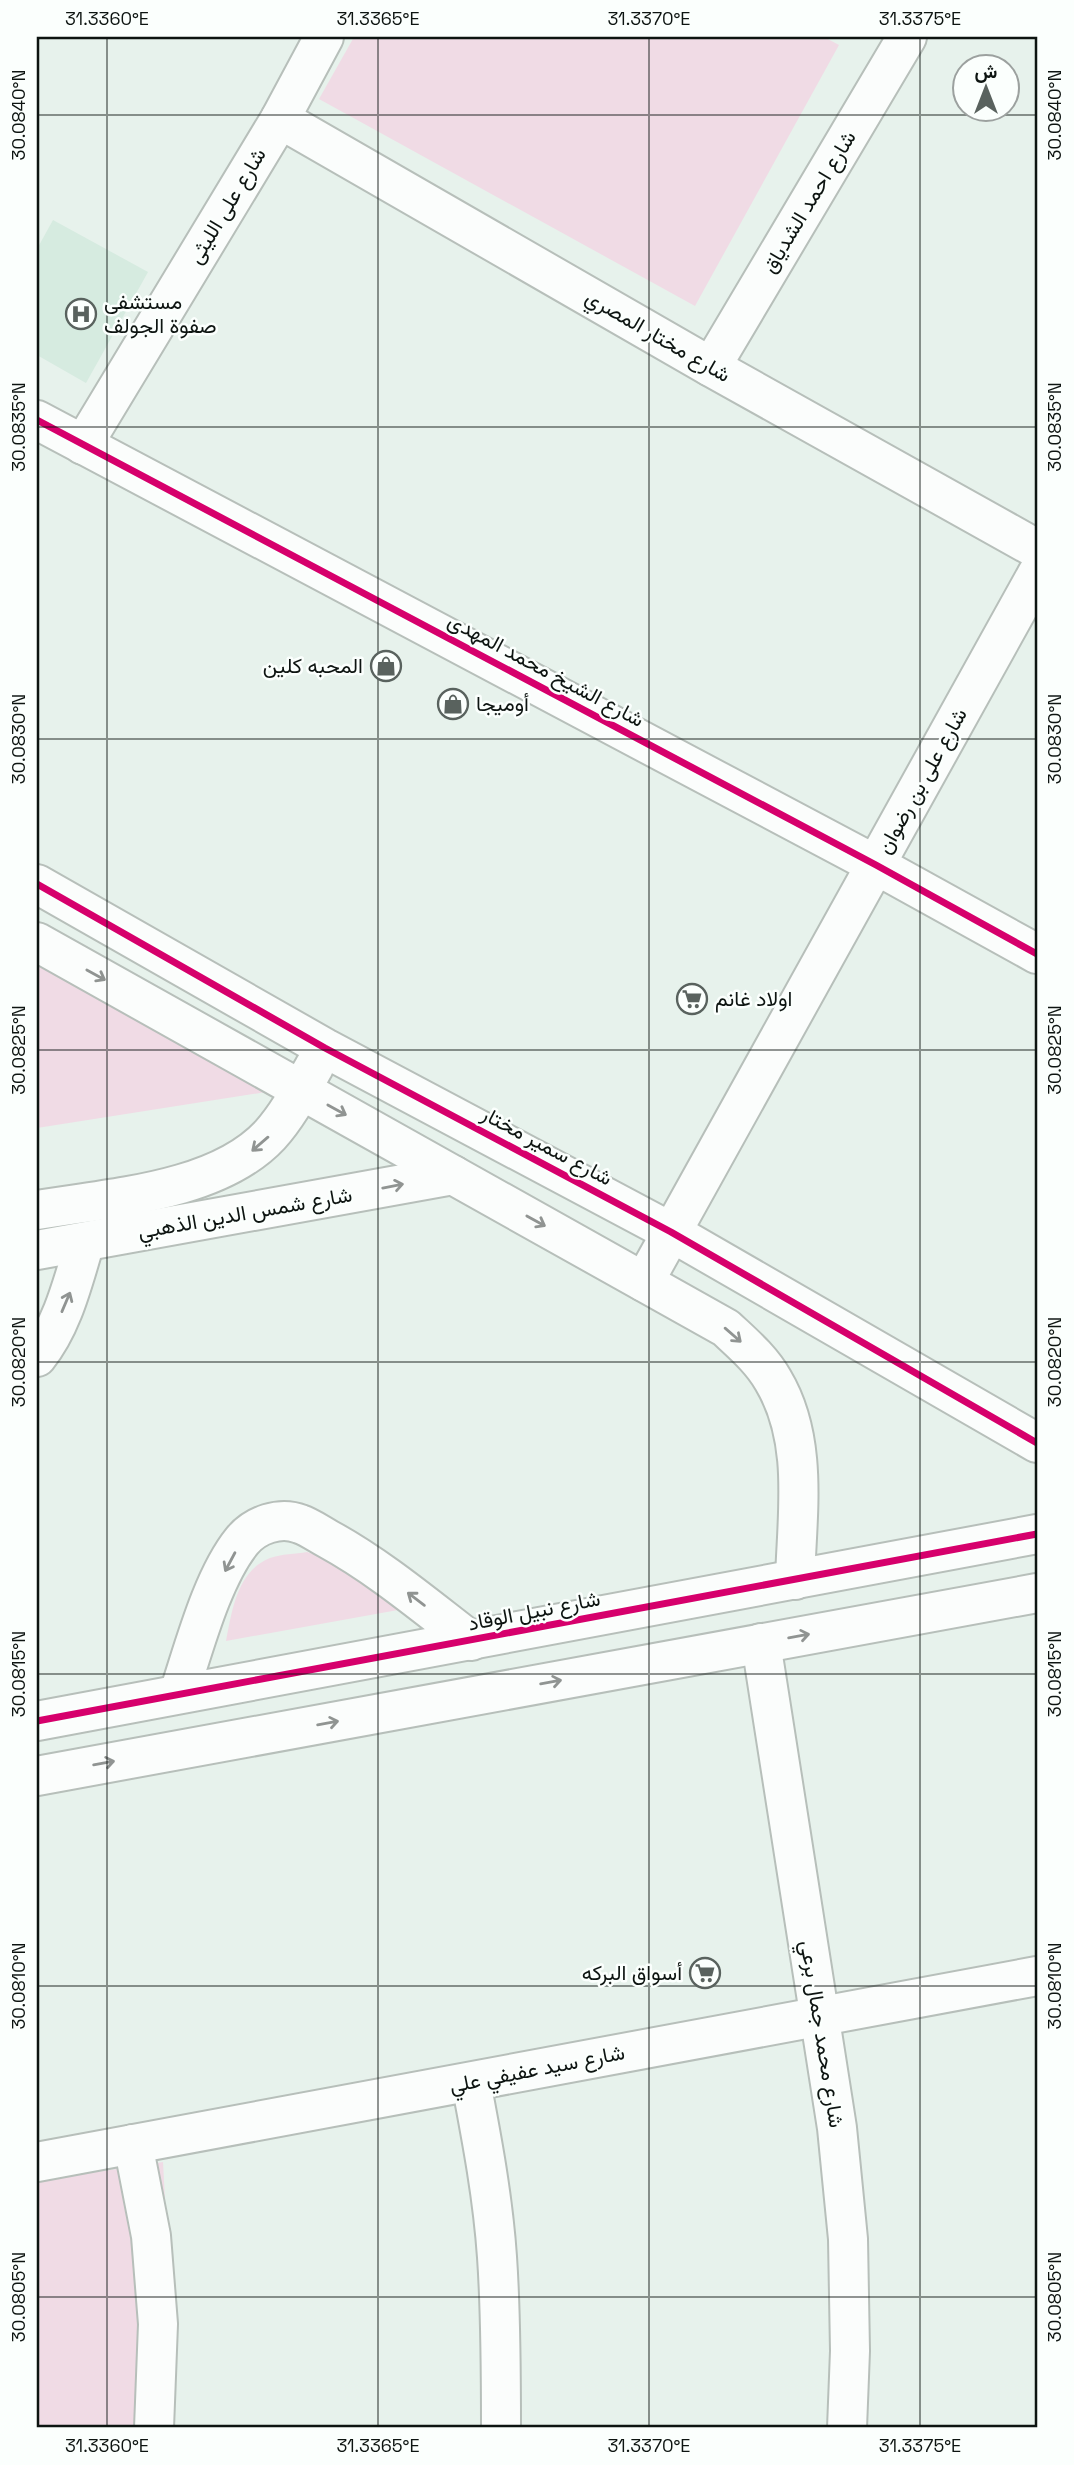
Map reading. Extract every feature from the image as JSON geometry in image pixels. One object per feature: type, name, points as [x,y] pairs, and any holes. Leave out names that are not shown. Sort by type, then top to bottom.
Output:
[{"type":"street","name":"شارع على الليثى","points":[[83,445],[280,119],[324,37]]},
{"type":"street","name":"شارع احمد الشدياق","points":[[711,367],[896,40]]},
{"type":"street","name":"شارع مختار المصري","points":[[280,119],[711,367],[1037,549]]},
{"type":"street","name":"شارع الشيخ محمد المهدى","points":[[37,420],[876,865],[1037,954]]},
{"type":"street","name":"شارع على بن رضوان","points":[[644,1282],[1037,574]]},
{"type":"street","name":"شارع سمير مختار","points":[[37,884],[325,1048],[671,1232],[1037,1443]]},
{"type":"street","points":[[37,942],[726,1328],[752,1352],[773,1380],[787,1411],[797,1445],[799,1479],[795,1580]]},
{"type":"street","name":"شارع شمس الدين الذهبي","points":[[37,1210],[149,1191],[202,1177],[249,1153],[285,1116],[325,1048]]},
{"type":"street","name":"شارع شمس الدين الذهبي","points":[[37,1250],[453,1175]]},
{"type":"street","points":[[149,1191],[154,1231]]},
{"type":"street","points":[[37,1357],[45,1347],[69,1295],[85,1242]]},
{"type":"street","points":[[179,1693],[208,1607],[232,1558],[243,1540],[259,1527],[278,1521],[299,1523],[363,1559],[471,1641]]},
{"type":"street","name":"شارع نبيل الوقاد","points":[[37,1721],[1037,1534]]},
{"type":"street","points":[[37,1776],[1037,1593]]},
{"type":"street","name":"شارع محمد جمال برعي","points":[[761,1643],[837,2128],[848,2239],[850,2351],[847,2428]]},
{"type":"street","name":"شارع سيد عفيفي علي","points":[[37,2162],[1037,1976]]},
{"type":"street","points":[[471,2082],[487,2168],[497,2254],[502,2342],[501,2428]]},
{"type":"street","points":[[133,2144],[151,2236],[157,2312],[154,2428]]},
{"type":"shaded area","points":[[354,37],[824,37],[839,45],[695,306],[319,99]]},
{"type":"shaded area","name":"مستشفى صفوة الجولف","points":[[53,220],[148,272],[86,383],[37,355],[37,249]]},
{"type":"shaded area","points":[[37,964],[266,1092],[37,1128]]},
{"type":"shaded area","points":[[307,1552],[338,1563],[409,1608],[226,1641],[238,1593],[250,1572],[270,1558]]},
{"type":"shaded area","points":[[163,2162],[172,2333],[166,2428],[37,2428],[37,2181]]},
{"type":"cycle path","points":[[37,420],[876,865],[1037,954]]},
{"type":"cycle path","points":[[37,884],[325,1048],[671,1232],[1037,1443]]},
{"type":"cycle path","points":[[37,1721],[1037,1534]]},
{"type":"place","name":"مستشفى صفوة الجولف","points":[[81,314]]},
{"type":"place","name":"المحبه كلين","points":[[386,666]]},
{"type":"place","name":"أوميجا","points":[[453,704]]},
{"type":"place","name":"اولاد غانم","points":[[692,999]]},
{"type":"place","name":"أسواق البركه","points":[[705,1973]]}]
